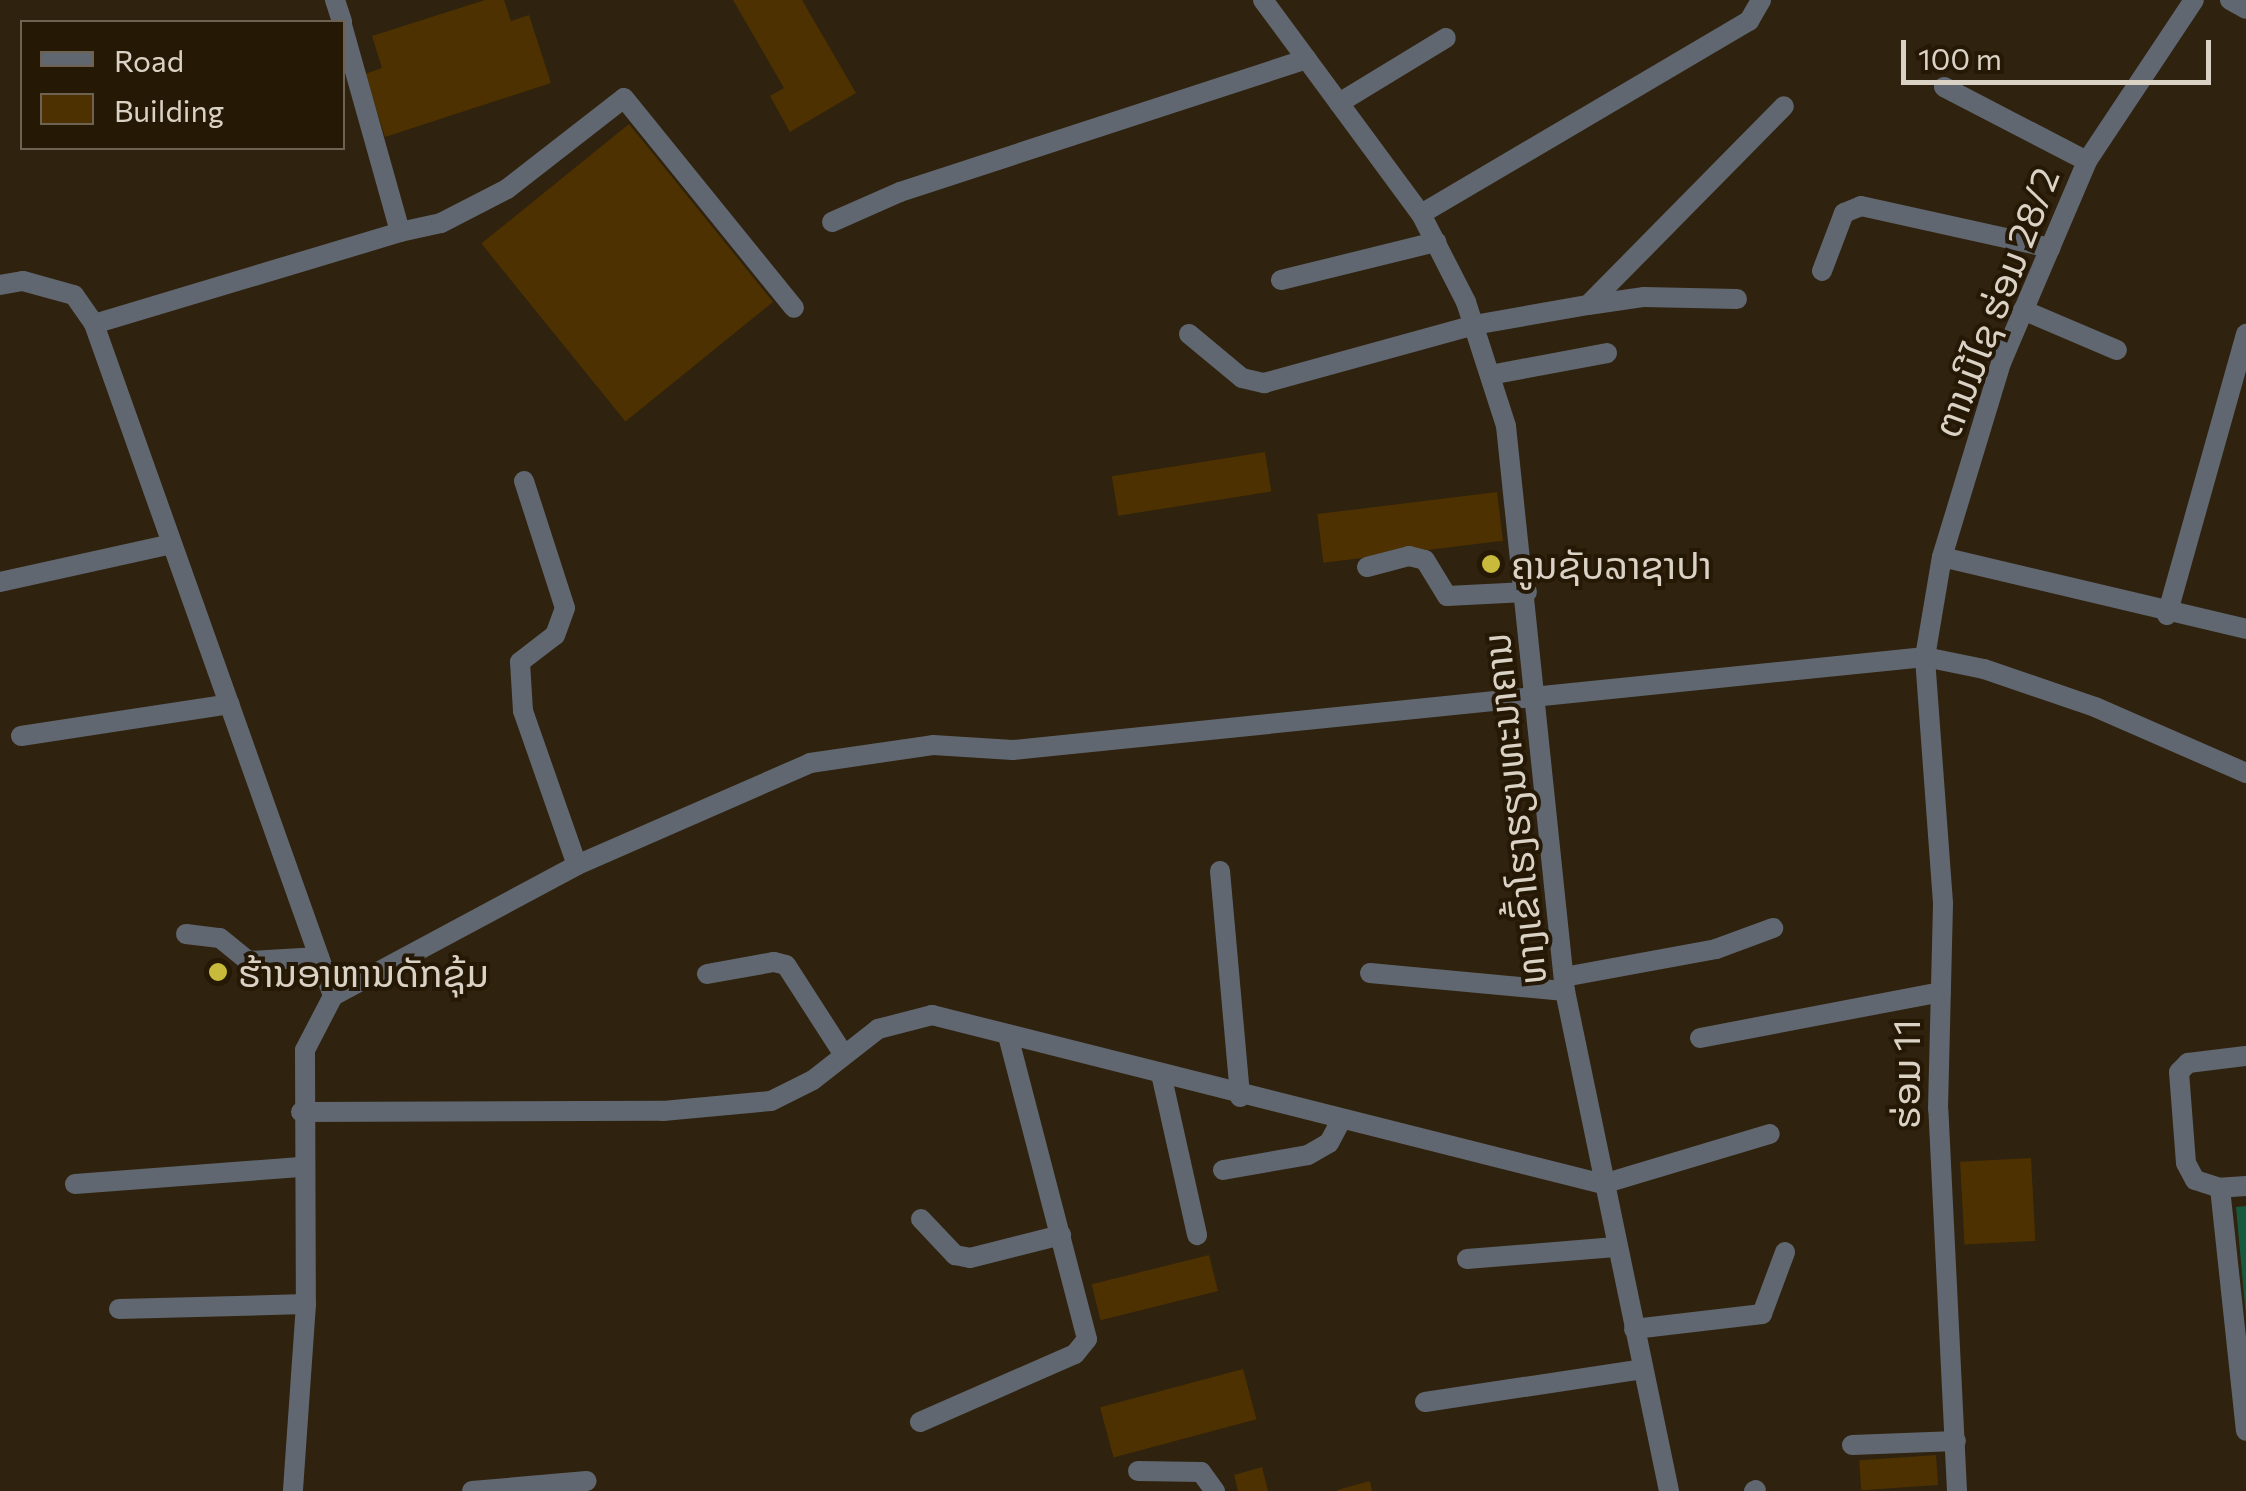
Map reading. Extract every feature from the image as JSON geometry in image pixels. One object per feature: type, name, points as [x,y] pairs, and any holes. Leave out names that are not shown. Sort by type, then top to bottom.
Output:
[{"type":"street","name":"ທາງເຂົ້າໂຮງຮຽນທະນາຄານ","points":[[1263,0],[1421,214],[1474,326],[1506,426],[1527,592],[1564,984],[1669,1491]]},
{"type":"street","points":[[1421,214],[1749,20],[1762,0]]},
{"type":"street","name":"ຕານມີໄຊ ຮ່ອມ 28/2","points":[[1925,657],[1942,557],[2000,363],[2087,161],[2194,0]]},
{"type":"street","points":[[2230,0],[2246,9]]},
{"type":"street","points":[[345,35],[400,232]]},
{"type":"street","points":[[1339,102],[1446,38]]},
{"type":"street","points":[[832,222],[900,192],[1307,60]]},
{"type":"street","points":[[1944,87],[2087,161]]},
{"type":"street","points":[[94,324],[441,223],[490,199],[624,98],[794,308]]},
{"type":"street","points":[[1588,305],[1784,106]]},
{"type":"street","points":[[1822,271],[1844,213],[1861,206],[2050,248]]},
{"type":"street","points":[[1281,280],[1436,242]]},
{"type":"street","points":[[0,285],[24,281],[74,295],[94,324],[332,996]]},
{"type":"street","points":[[1189,334],[1242,378],[1264,382],[1474,326],[1588,305],[1644,298],[1737,299]]},
{"type":"street","points":[[2023,310],[2118,350]]},
{"type":"street","points":[[2167,616],[2246,334]]},
{"type":"street","points":[[1490,375],[1607,354]]},
{"type":"street","points":[[524,481],[565,608],[555,635],[520,662],[523,711],[577,864]]},
{"type":"street","points":[[0,582],[172,544]]},
{"type":"street","points":[[1367,567],[1409,556],[1424,560],[1447,596],[1527,592]]},
{"type":"street","points":[[1942,557],[2167,616],[2246,629]]},
{"type":"street","points":[[293,1491],[306,1304],[304,1050],[332,996],[577,864],[810,763],[932,746],[1013,750],[1538,700],[1925,657],[1984,668],[2095,707],[2246,772]]},
{"type":"street","name":"ຮ່ອມ 11","points":[[1925,657],[1942,903],[1938,1110],[1957,1491]]},
{"type":"street","points":[[21,736],[230,704]]},
{"type":"street","points":[[1220,871],[1240,1097]]},
{"type":"street","points":[[1370,972],[1564,984],[1716,949],[1773,928]]},
{"type":"street","points":[[186,934],[220,938],[248,960],[319,957]]},
{"type":"street","points":[[707,974],[774,962],[786,965],[842,1052]]},
{"type":"street","points":[[1700,1038],[1940,992]]},
{"type":"street","points":[[302,1112],[662,1111],[771,1101],[813,1080],[842,1052],[878,1029],[932,1015],[1009,1040],[1603,1184],[1770,1134]]},
{"type":"street","points":[[920,1422],[1084,1349],[1061,1235],[1009,1040]]},
{"type":"street","points":[[2246,1056],[2188,1063],[2179,1072],[2186,1163],[2195,1180],[2220,1188],[2246,1186]]},
{"type":"street","points":[[1162,1078],[1197,1235]]},
{"type":"street","points":[[1223,1170],[1308,1154],[1330,1143],[1340,1122]]},
{"type":"street","points":[[75,1184],[304,1167]]},
{"type":"street","points":[[2220,1188],[2246,1431]]},
{"type":"street","points":[[922,1219],[955,1255],[970,1258],[1061,1235]]},
{"type":"street","points":[[1468,1259],[1616,1248]]},
{"type":"street","points":[[1634,1329],[1762,1314],[1785,1252]]},
{"type":"street","points":[[119,1309],[306,1304]]},
{"type":"street","points":[[1424,1402],[1643,1369]]},
{"type":"street","points":[[1852,1445],[1956,1440]]},
{"type":"street","points":[[1138,1472],[1201,1472],[1215,1491]]},
{"type":"street","points":[[472,1491],[587,1480]]},
{"type":"green space","points":[[2246,1206],[2246,1317],[2236,1207]]},
{"type":"building","points":[[485,0],[504,0],[511,21],[529,15],[551,83],[385,137],[365,74],[382,68],[372,36]]},
{"type":"building","points":[[733,0],[802,0],[856,93],[790,132],[770,96],[784,88]]},
{"type":"building","points":[[629,124],[773,302],[625,422],[481,244]]},
{"type":"building","points":[[1265,452],[1271,492],[1118,516],[1112,476]]},
{"type":"building","points":[[1497,492],[1503,541],[1323,563],[1317,514]]},
{"type":"building","points":[[2031,1158],[2035,1241],[1964,1245],[1960,1162]]},
{"type":"building","points":[[1209,1255],[1218,1291],[1101,1320],[1092,1284]]},
{"type":"building","points":[[1243,1369],[1256,1419],[1114,1458],[1100,1407]]},
{"type":"building","points":[[1936,1455],[1938,1485],[1861,1490],[1859,1460]]},
{"type":"building","points":[[1262,1467],[1268,1491],[1238,1491],[1234,1475]]},
{"type":"building","points":[[1370,1481],[1372,1491],[1337,1491],[1337,1490]]},
{"type":"place","name":"ຄູນຊັບລາຊາປາ","points":[[1491,564]]},
{"type":"place","name":"ຮ້ານອາຫານດັກຊຸ້ມ","points":[[218,972]]}]
